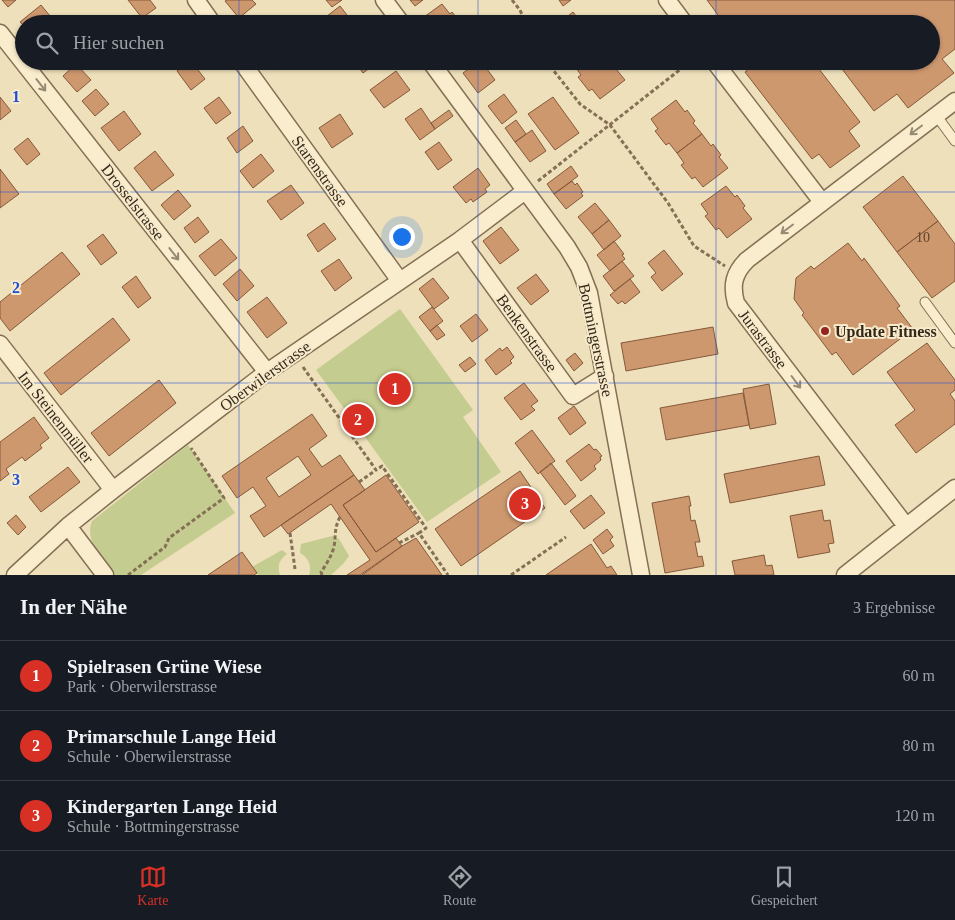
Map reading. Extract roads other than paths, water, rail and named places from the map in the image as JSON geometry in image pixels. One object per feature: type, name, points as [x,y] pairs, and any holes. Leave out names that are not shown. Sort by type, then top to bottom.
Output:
[{"type":"street","points":[[196,0],[207,15]]},
{"type":"street","points":[[384,0],[395,15]]},
{"type":"street","points":[[667,0],[679,15]]},
{"type":"street","name":"Drosselstrasse","points":[[0,33],[15,52]]},
{"type":"street","name":"Drosselstrasse","points":[[29,70],[267,372]]},
{"type":"street","name":"Starenstrasse","points":[[247,70],[400,281]]},
{"type":"street","name":"Bottmingerstrasse","points":[[437,70],[567,247],[579,268],[589,294],[640,575]]},
{"type":"street","points":[[721,70],[822,202],[955,100]]},
{"type":"street","name":"Oberwilerstrasse","points":[[15,575],[68,526],[182,436],[267,372],[460,240],[525,190]]},
{"type":"street","name":"Jurastrasse","points":[[822,202],[747,260],[736,273],[733,282],[733,292],[736,303],[906,526]]},
{"type":"street","name":"Benkenstrasse","points":[[460,240],[573,396],[605,376]]},
{"type":"street","name":"Im Steinenmüller","points":[[0,344],[113,490]]},
{"type":"street","points":[[845,575],[955,488]]},
{"type":"street","points":[[68,526],[106,575]]},
{"type":"lane","points":[[936,115],[955,141]]},
{"type":"lane","points":[[925,302],[955,343]]},
{"type":"place","name":"Update Fitness","points":[[825,331]]},
{"type":"place","name":"Spielrasen Grüne Wiese","points":[[395,389]]},
{"type":"place","name":"Primarschule Lange Heid","points":[[358,420]]},
{"type":"place","name":"Kindergarten Lange Heid","points":[[525,504]]}]
